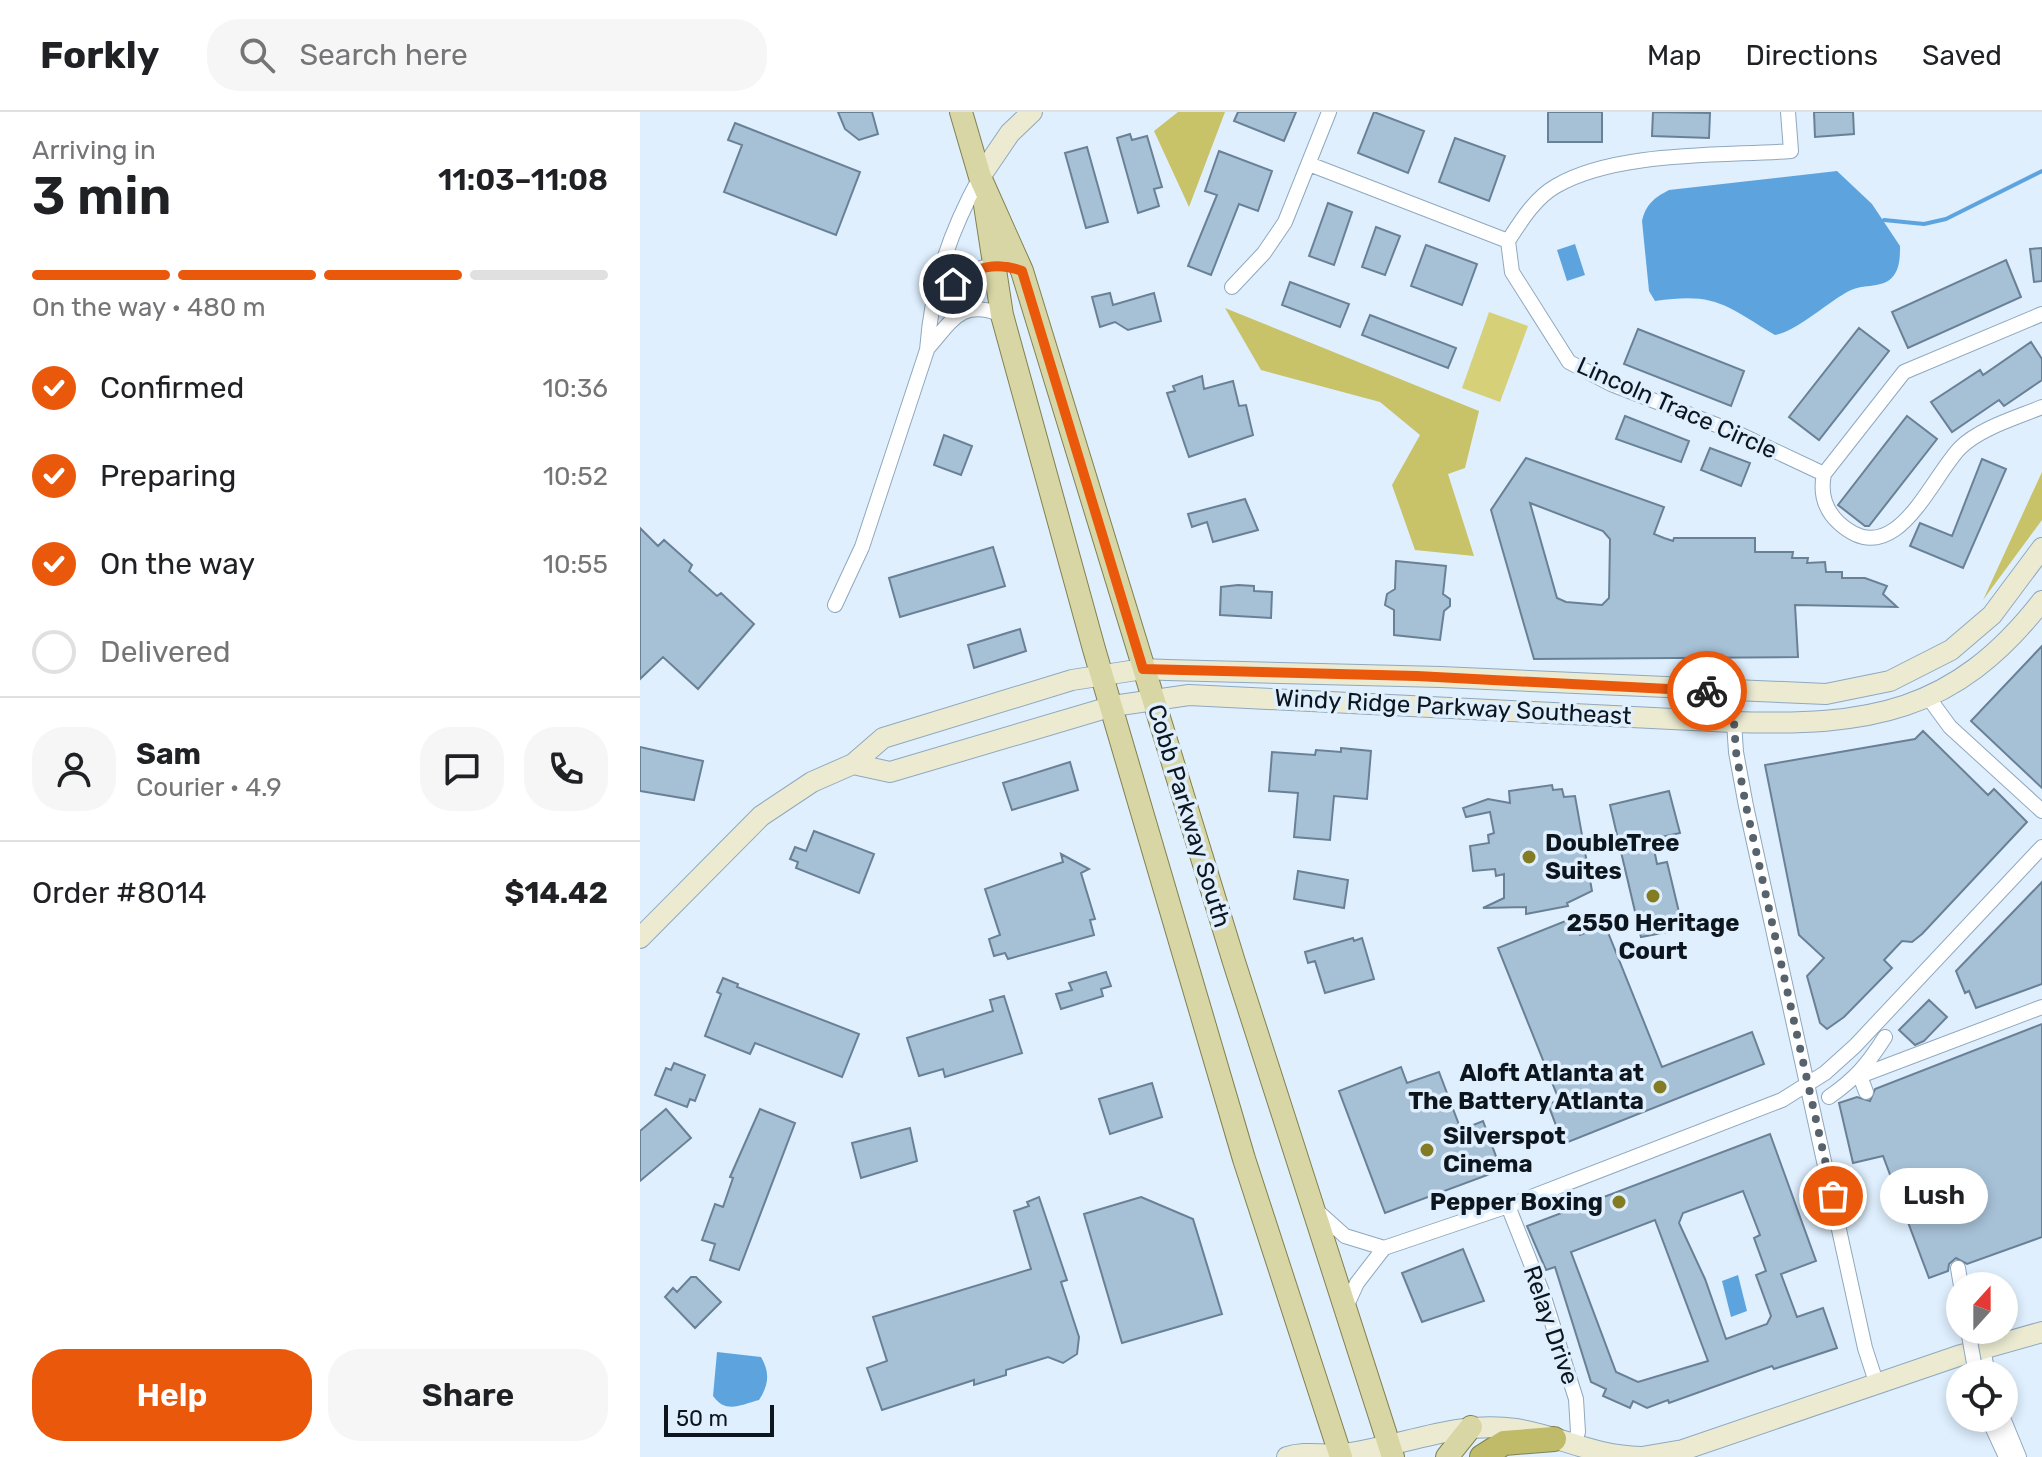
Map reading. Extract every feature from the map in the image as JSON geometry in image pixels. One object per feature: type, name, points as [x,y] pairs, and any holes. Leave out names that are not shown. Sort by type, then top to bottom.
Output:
[{"type":"highway","points":[[1482,1457],[1504,1443],[1564,1442]]},
{"type":"main road","name":"Cobb Parkway South","points":[[961,112],[980,177],[1002,315],[1102,674],[1244,1159],[1340,1456]]},
{"type":"main road","points":[[980,177],[1010,133],[1032,112]]},
{"type":"main road","name":"Cobb Parkway South","points":[[980,177],[1022,271],[1152,699],[1391,1450]]},
{"type":"main road","name":"Windy Ridge Parkway Southeast","points":[[640,938],[761,816],[812,782],[853,764],[883,738],[919,724],[1102,674],[1143,669],[1426,676],[1826,694],[1890,681],[1951,650],[1992,615],[2042,548]]},
{"type":"main road","name":"Windy Ridge Parkway Southeast","points":[[853,764],[890,772],[1113,706],[1152,699],[1218,696],[1733,722],[1850,721],[1928,697],[1982,664],[2042,601]]},
{"type":"main road","points":[[1287,1457],[1302,1453],[1340,1456],[1391,1450],[1471,1427],[1519,1430],[1598,1454],[1641,1457],[1683,1450],[2042,1332]]},
{"type":"main road","points":[[1447,1457],[1471,1427]]},
{"type":"street","points":[[1232,287],[1275,238],[1329,112]]},
{"type":"street","points":[[1309,164],[1508,241],[1539,200],[1555,186],[1590,171],[1628,162],[1791,151],[1788,112]]},
{"type":"street","points":[[835,605],[862,547],[927,350],[932,307],[952,229],[980,177]]},
{"type":"street","name":"Lincoln Trace Circle","points":[[1508,241],[1512,272],[1569,362],[1611,384],[1737,433],[1824,474]]},
{"type":"street","points":[[932,307],[960,278],[994,265],[1022,271]]},
{"type":"street","points":[[927,350],[964,310],[979,308],[1002,315]]},
{"type":"street","points":[[2042,314],[1904,372],[1824,474],[1823,498],[1838,522],[1856,535],[1878,537],[1913,515],[1961,447],[1985,432],[2042,407]]},
{"type":"street","points":[[1732,692],[1733,722],[1746,806],[1865,1348],[1877,1385]]},
{"type":"street","points":[[1928,697],[1950,727],[2042,811]]},
{"type":"street","points":[[1346,1308],[1357,1283],[1384,1248],[1508,1206],[1782,1100],[1807,1086],[1855,1046],[2042,847]]},
{"type":"street","points":[[1829,1097],[1860,1076],[2042,1007]]},
{"type":"street","points":[[1866,1092],[1860,1076],[1863,1066],[1885,1037]]},
{"type":"street","name":"Relay Drive","points":[[1508,1206],[1546,1304],[1579,1415],[1564,1442]]},
{"type":"street","points":[[1314,1207],[1345,1236],[1384,1248]]},
{"type":"street","points":[[1958,1268],[1959,1272]]},
{"type":"street","points":[[1983,1349],[1985,1360]]},
{"type":"street","points":[[1994,1432],[2006,1457]]},
{"type":"street","points":[[2009,1432],[2019,1457]]},
{"type":"shaded area","points":[[1178,112],[1225,112],[1189,207],[1154,131]]},
{"type":"shaded area","points":[[1225,308],[1479,411],[1465,468],[1448,474],[1474,556],[1415,550],[1392,485],[1420,435],[1380,402],[1261,370]]},
{"type":"shaded area","points":[[1489,312],[1528,326],[1500,402],[1462,388]]},
{"type":"shaded area","points":[[2042,472],[2042,520],[1983,600],[1989,587]]},
{"type":"water","points":[[1837,171],[1872,204],[1900,246],[1897,270],[1888,281],[1851,290],[1793,328],[1775,335],[1719,303],[1692,298],[1655,301],[1649,291],[1642,221],[1648,206],[1659,196],[1669,190]]},
{"type":"water","points":[[1575,244],[1585,275],[1567,281],[1557,250]]},
{"type":"water","points":[[1738,1275],[1747,1311],[1731,1317],[1722,1281]]},
{"type":"water","points":[[717,1352],[761,1357],[767,1378],[759,1400],[740,1406],[718,1402],[713,1396]]},
{"type":"building","points":[[838,112],[872,112],[878,134],[859,140],[845,129]]},
{"type":"building","points":[[1238,112],[1296,112],[1284,141],[1234,121]]},
{"type":"building","points":[[1374,112],[1424,131],[1408,173],[1358,153]]},
{"type":"building","points":[[1548,112],[1602,112],[1602,142],[1548,142]]},
{"type":"building","points":[[1653,112],[1710,113],[1709,138],[1652,136]]},
{"type":"building","points":[[1814,112],[1853,112],[1854,134],[1815,137]]},
{"type":"building","points":[[735,123],[860,172],[836,235],[724,192],[742,145],[728,140]]},
{"type":"building","points":[[1130,134],[1132,140],[1147,136],[1162,187],[1154,189],[1159,206],[1138,213],[1117,138]]},
{"type":"building","points":[[1455,138],[1505,156],[1489,201],[1439,182]]},
{"type":"building","points":[[1087,147],[1108,222],[1086,228],[1065,153]]},
{"type":"building","points":[[1219,151],[1272,171],[1258,211],[1239,204],[1211,275],[1188,266],[1217,195],[1205,191]]},
{"type":"building","points":[[1328,203],[1352,212],[1334,265],[1309,256]]},
{"type":"building","points":[[1376,227],[1400,236],[1385,275],[1362,267]]},
{"type":"building","points":[[1426,245],[1477,264],[1462,305],[1411,286]]},
{"type":"building","points":[[2042,248],[2042,281],[2034,282],[2030,249]]},
{"type":"building","points":[[2006,260],[2021,297],[1908,348],[1892,312]]},
{"type":"building","points":[[1290,282],[1349,304],[1340,327],[1282,305]]},
{"type":"building","points":[[1110,293],[1113,305],[1154,293],[1161,321],[1128,330],[1115,322],[1100,327],[1092,297]]},
{"type":"building","points":[[1370,315],[1456,348],[1448,368],[1362,335]]},
{"type":"building","points":[[1859,328],[1889,351],[1819,440],[1789,417]]},
{"type":"building","points":[[1638,329],[1744,371],[1731,406],[1624,364]]},
{"type":"building","points":[[2031,342],[2042,359],[2042,380],[2004,406],[1999,400],[1952,432],[1931,402],[1980,370],[1983,375]]},
{"type":"building","points":[[1202,376],[1204,389],[1233,381],[1239,406],[1246,405],[1253,435],[1189,457],[1167,393],[1175,391],[1173,386]]},
{"type":"building","points":[[1625,416],[1689,441],[1681,462],[1616,439]]},
{"type":"building","points":[[1907,416],[1937,439],[1869,526],[1865,526],[1838,505]]},
{"type":"building","points":[[944,435],[972,446],[961,475],[934,465]]},
{"type":"building","points":[[1710,448],[1750,463],[1741,486],[1701,470]]},
{"type":"building","points":[[1526,458],[1664,507],[1654,534],[1673,541],[1674,538],[1755,538],[1755,552],[1793,552],[1792,558],[1808,558],[1807,563],[1825,562],[1826,572],[1842,572],[1842,578],[1865,578],[1887,586],[1883,594],[1897,607],[1795,605],[1798,657],[1534,659],[1491,510]],"holes":[[[1530,503],[1603,531],[1610,539],[1609,598],[1602,605],[1566,602],[1557,598]]]},
{"type":"building","points":[[1982,459],[2006,469],[1963,568],[1910,546],[1920,523],[1952,536]]},
{"type":"building","points":[[1245,499],[1258,530],[1213,542],[1207,522],[1192,527],[1188,514]]},
{"type":"building","points":[[640,528],[658,546],[664,540],[692,565],[689,571],[717,596],[721,593],[754,624],[698,689],[663,657],[640,679]]},
{"type":"building","points":[[993,547],[1005,586],[900,617],[889,578]]},
{"type":"building","points":[[1396,561],[1446,566],[1443,594],[1450,599],[1450,606],[1444,611],[1440,640],[1394,635],[1394,610],[1385,605],[1387,594],[1395,589]]},
{"type":"building","points":[[1254,586],[1254,591],[1272,592],[1271,618],[1220,615],[1221,587]]},
{"type":"building","points":[[1020,629],[1026,651],[974,668],[968,645]]},
{"type":"building","points":[[2042,646],[2042,788],[1971,721]]},
{"type":"building","points":[[1923,731],[1988,795],[1994,789],[2027,822],[1922,934],[1912,942],[1902,941],[1884,960],[1892,968],[1844,1017],[1827,1029],[1820,1023],[1807,976],[1824,958],[1799,935],[1765,765],[1915,739]]},
{"type":"building","points":[[640,747],[703,761],[694,800],[640,791]]},
{"type":"building","points":[[1341,748],[1371,751],[1367,799],[1334,796],[1330,840],[1294,837],[1298,793],[1269,791],[1272,752],[1315,755],[1316,750],[1341,752]]},
{"type":"building","points":[[1070,762],[1078,790],[1012,810],[1003,783]]},
{"type":"building","name":"DoubleTree Suites","points":[[1552,785],[1553,790],[1562,789],[1564,797],[1575,796],[1592,891],[1567,903],[1568,906],[1526,914],[1526,907],[1483,908],[1504,898],[1504,874],[1496,876],[1495,869],[1473,871],[1470,846],[1489,843],[1488,835],[1494,833],[1490,812],[1466,817],[1463,808],[1488,799],[1510,803],[1509,791]]},
{"type":"building","name":"2550 Heritage Court","points":[[1669,791],[1680,833],[1652,839],[1657,864],[1667,862],[1683,929],[1641,937],[1610,805]]},
{"type":"building","points":[[814,831],[874,854],[859,893],[796,868],[798,862],[790,859],[795,847],[806,851]]},
{"type":"building","points":[[1061,854],[1089,869],[1081,873],[1095,919],[1090,920],[1094,935],[1008,959],[1005,953],[994,956],[989,939],[1000,935],[985,889],[1063,862]]},
{"type":"building","points":[[1298,871],[1348,880],[1344,908],[1294,899]]},
{"type":"building","points":[[2042,882],[2042,984],[1976,1008],[1969,991],[1965,993],[1956,971]]},
{"type":"building","points":[[1573,918],[1580,935],[1605,925],[1662,1067],[1752,1032],[1764,1064],[1563,1144],[1548,1104],[1559,1100],[1498,948]]},
{"type":"building","points":[[1353,938],[1354,941],[1362,938],[1374,979],[1325,993],[1315,961],[1308,963],[1305,952]]},
{"type":"building","points":[[1106,972],[1111,986],[1101,989],[1103,996],[1061,1009],[1056,994],[1072,990],[1069,983]]},
{"type":"building","points":[[723,978],[738,984],[737,987],[859,1034],[842,1077],[755,1043],[750,1054],[705,1036],[721,994],[717,992]]},
{"type":"building","points":[[1004,996],[1022,1053],[945,1077],[943,1069],[919,1076],[907,1038],[993,1011],[990,1000]]},
{"type":"building","points":[[1929,1000],[1947,1017],[1924,1041],[1915,1045],[1899,1030]]},
{"type":"building","points":[[2042,1024],[2042,1237],[1967,1264],[1956,1258],[1949,1264],[1948,1271],[1929,1278],[1883,1156],[1853,1163],[1839,1103],[1857,1097],[1870,1101],[1875,1089]]},
{"type":"building","points":[[674,1063],[705,1075],[695,1101],[690,1099],[687,1107],[655,1095],[666,1068],[671,1070]]},
{"type":"building","name":"Silverspot Cinema","points":[[1401,1067],[1407,1083],[1439,1072],[1461,1130],[1483,1121],[1501,1170],[1385,1213],[1339,1091]]},
{"type":"building","points":[[1152,1083],[1162,1117],[1110,1134],[1099,1099]]},
{"type":"building","points":[[666,1109],[691,1138],[640,1181],[640,1131]]},
{"type":"building","points":[[760,1109],[795,1123],[739,1270],[710,1260],[715,1244],[702,1240],[715,1204],[723,1207],[733,1178],[730,1177]]},
{"type":"building","points":[[910,1128],[917,1161],[861,1178],[852,1143]]},
{"type":"building","points":[[1770,1134],[1816,1261],[1781,1274],[1797,1317],[1823,1308],[1837,1348],[1774,1369],[1772,1366],[1669,1403],[1668,1400],[1647,1408],[1633,1401],[1630,1408],[1603,1396],[1606,1389],[1591,1382],[1555,1267],[1546,1270],[1527,1226]],"holes":[[[1743,1191],[1760,1235],[1754,1238],[1766,1271],[1756,1275],[1771,1316],[1767,1324],[1726,1339],[1705,1279],[1679,1223],[1683,1213]],[[1655,1220],[1708,1361],[1638,1382],[1616,1372],[1571,1252]]]},
{"type":"building","points":[[1039,1197],[1067,1280],[1061,1282],[1079,1337],[1077,1354],[1063,1363],[1048,1357],[1006,1370],[1006,1375],[974,1385],[974,1380],[882,1410],[867,1368],[887,1361],[873,1317],[1031,1269],[1014,1211],[1029,1206],[1027,1202]]},
{"type":"building","points":[[1141,1197],[1193,1219],[1222,1314],[1122,1343],[1084,1214]]},
{"type":"building","points":[[1463,1249],[1484,1301],[1422,1322],[1402,1273]]},
{"type":"building","points":[[691,1277],[696,1277],[721,1302],[695,1328],[665,1297],[673,1288],[677,1292]]},
{"type":"waterway","points":[[1884,220],[1924,224],[1946,219],[2042,171]]},
{"type":"way so far","points":[[1707,691],[1732,692],[1736,752],[1746,806],[1833,1196]]},
{"type":"place","name":"DoubleTree Suites","points":[[1529,857]]},
{"type":"place","name":"2550 Heritage Court","points":[[1653,896]]},
{"type":"place","name":"Aloft Atlanta at The Battery Atlanta","points":[[1660,1087]]},
{"type":"place","name":"Silverspot Cinema","points":[[1427,1150]]},
{"type":"place","name":"Lush","points":[[1833,1196]]},
{"type":"place","name":"Pepper Boxing","points":[[1619,1202]]},
{"type":"route","points":[[953,284],[969,273],[994,265],[1022,271],[1143,669],[1417,676],[1707,691]]}]
